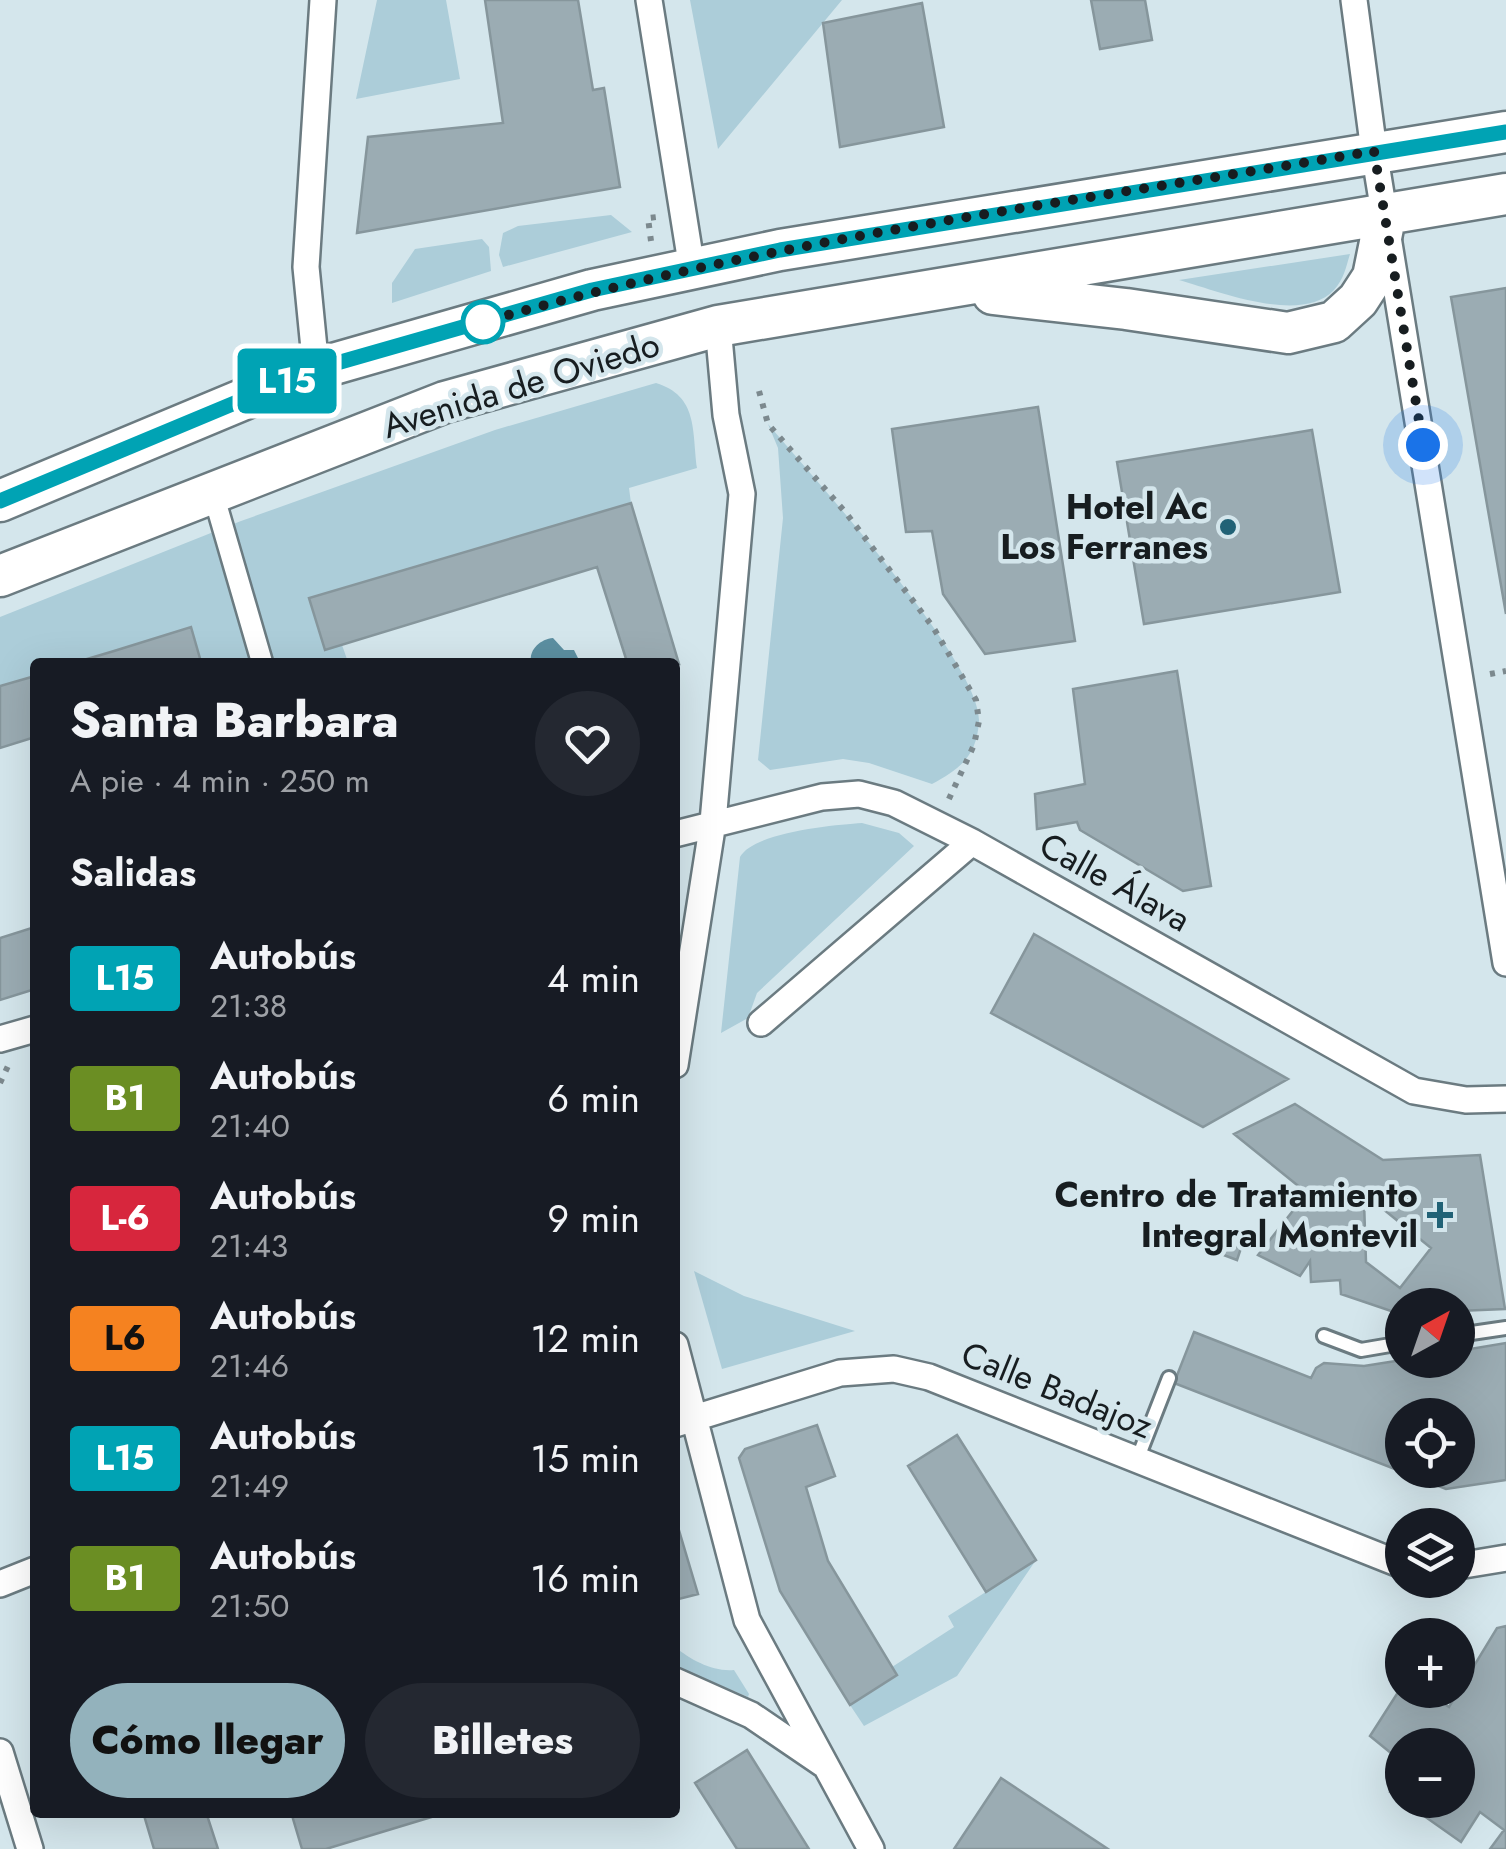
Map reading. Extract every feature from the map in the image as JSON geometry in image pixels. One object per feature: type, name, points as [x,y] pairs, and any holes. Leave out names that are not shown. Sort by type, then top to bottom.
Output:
[{"type":"main road","name":"Avenida de Oviedo","points":[[0,501],[316,369],[592,290],[780,250],[1506,132]]},
{"type":"main road","name":"Avenida de Oviedo","points":[[0,576],[445,402],[718,326],[1506,194]]},
{"type":"main road","name":"Avenida de Oviedo","points":[[944,288],[1126,308],[1288,333],[1334,322],[1358,300],[1373,276],[1386,213]]},
{"type":"street","points":[[316,369],[306,267],[323,0]]},
{"type":"street","points":[[648,0],[692,269]]},
{"type":"street","points":[[1354,0],[1374,151],[1506,964]]},
{"type":"street","points":[[680,1032],[713,822],[742,494],[724,398],[718,326]]},
{"type":"street","points":[[217,508],[261,658]]},
{"type":"street","name":"Calle Álava","points":[[680,832],[822,796],[859,794],[922,814],[1414,1091],[1466,1100],[1506,1099]]},
{"type":"street","points":[[761,1023],[972,842]]},
{"type":"street","points":[[0,1039],[30,1030]]},
{"type":"street","name":"Calle Badajoz","points":[[684,1422],[840,1373],[894,1369],[929,1376],[1385,1558]]},
{"type":"street","points":[[680,1388],[684,1422],[748,1620],[872,1849]]},
{"type":"street","points":[[1475,1563],[1506,1558]]},
{"type":"street","points":[[0,1584],[30,1572]]},
{"type":"street","points":[[680,1682],[750,1715],[827,1766]]},
{"type":"street","points":[[0,1752],[30,1849]]},
{"type":"lane","points":[[1475,1333],[1506,1328]]},
{"type":"lane","points":[[1324,1336],[1361,1350],[1385,1346]]},
{"type":"lane","points":[[1137,1460],[1169,1378]]},
{"type":"path","points":[[760,391],[768,424],[846,513],[934,627],[976,700],[974,745],[946,804]]},
{"type":"path","points":[[1490,674],[1506,672]]},
{"type":"shaded area","points":[[377,0],[446,0],[460,79],[356,99]]},
{"type":"shaded area","points":[[690,0],[842,0],[718,149]]},
{"type":"shaded area","points":[[611,215],[632,232],[503,267],[499,255],[503,233],[518,226]]},
{"type":"shaded area","points":[[482,239],[489,247],[491,271],[392,303],[392,283],[415,249]]},
{"type":"shaded area","points":[[1350,254],[1334,290],[1301,305],[1259,302],[1179,280]]},
{"type":"shaded area","points":[[656,383],[670,389],[686,406],[693,428],[697,468],[629,488],[631,503],[309,598],[325,650],[342,645],[347,658],[200,658],[190,628],[90,658],[30,658],[30,677],[0,686],[0,617],[241,521],[495,430]]},
{"type":"shaded area","points":[[768,424],[890,570],[953,657],[972,693],[979,721],[975,744],[959,767],[932,784],[869,763],[843,759],[770,770],[758,760],[783,518],[778,448]]},
{"type":"shaded area","points":[[553,638],[564,650],[574,650],[578,658],[531,658],[544,640]]},
{"type":"shaded area","points":[[862,823],[899,833],[914,846],[757,993],[748,1018],[721,1033],[740,857],[748,848],[777,836]]},
{"type":"shaded area","points":[[694,1271],[744,1296],[855,1331],[722,1369]]},
{"type":"shaded area","points":[[1036,1560],[957,1676],[864,1726],[850,1705],[897,1676],[892,1667],[954,1627],[948,1616]]},
{"type":"shaded area","points":[[680,1650],[703,1664],[734,1670],[748,1697],[680,1668]]},
{"type":"building","points":[[485,0],[578,0],[593,90],[604,88],[620,187],[357,233],[368,137],[503,123]]},
{"type":"building","points":[[1091,0],[1145,0],[1152,40],[1100,49]]},
{"type":"building","points":[[922,3],[944,127],[840,147],[823,23]]},
{"type":"building","points":[[1506,288],[1506,614],[1451,297]]},
{"type":"building","points":[[1038,407],[1075,641],[985,654],[943,594],[932,531],[906,532],[892,429]]},
{"type":"building","name":"Hotel Ac Los Ferranes","points":[[1312,430],[1340,592],[1144,624],[1117,462]]},
{"type":"building","points":[[631,503],[677,658],[626,658],[597,567],[325,650],[309,598]]},
{"type":"building","points":[[191,627],[200,658],[90,658]]},
{"type":"building","points":[[1177,671],[1211,886],[1183,891],[1080,830],[1077,822],[1037,829],[1035,794],[1085,784],[1073,689]]},
{"type":"building","points":[[30,677],[30,739],[0,748],[0,686]]},
{"type":"building","points":[[30,929],[30,991],[0,1000],[0,938]]},
{"type":"building","points":[[1034,934],[1288,1079],[1203,1127],[991,1013]]},
{"type":"building","name":"Centro de Tratamiento Integral Montevil","points":[[1295,1104],[1383,1160],[1480,1155],[1505,1309],[1475,1310],[1475,1288],[1400,1288],[1385,1288],[1385,1309],[1341,1294],[1340,1280],[1311,1282],[1310,1261],[1300,1276],[1258,1255],[1307,1193],[1234,1134]],"holes":[[[1372,1200],[1431,1248],[1400,1288],[1366,1262],[1364,1201]]]},
{"type":"building","points":[[1217,1240],[1241,1248],[1237,1260],[1213,1251]]},
{"type":"building","points":[[1194,1332],[1311,1378],[1324,1363],[1364,1366],[1385,1363],[1385,1378],[1475,1378],[1475,1348],[1506,1343],[1506,1480],[1475,1485],[1475,1398],[1385,1398],[1385,1465],[1174,1383]]},
{"type":"building","points":[[817,1425],[835,1476],[806,1487],[828,1561],[897,1675],[850,1705],[780,1591],[739,1458],[745,1449]]},
{"type":"building","points":[[957,1435],[1036,1560],[986,1592],[908,1466]]},
{"type":"building","points":[[680,1534],[698,1594],[680,1599]]},
{"type":"building","points":[[1506,1626],[1506,1849],[1490,1849],[1504,1830],[1480,1812],[1461,1842],[1427,1818],[1475,1818],[1475,1728],[1385,1728],[1385,1748],[1370,1736],[1388,1708],[1475,1708],[1475,1664],[1497,1628]]},
{"type":"building","points":[[747,1750],[809,1849],[737,1849],[695,1783]]},
{"type":"building","points":[[1001,1778],[1108,1849],[954,1849]]},
{"type":"building","points":[[145,1818],[208,1818],[218,1849],[154,1849]]},
{"type":"building","points":[[293,1818],[428,1818],[326,1849],[302,1849]]},
{"type":"bus line","name":"L15","points":[[0,501],[316,369],[592,290],[780,250],[1506,132]]},
{"type":"place","name":"Hotel Ac Los Ferranes","points":[[1228,527]]},
{"type":"place","name":"Centro de Tratamiento Integral Montevil","points":[[1440,1215]]},
{"type":"route","points":[[483,322],[470,326],[592,290],[719,262],[1374,151],[1423,445]]}]
